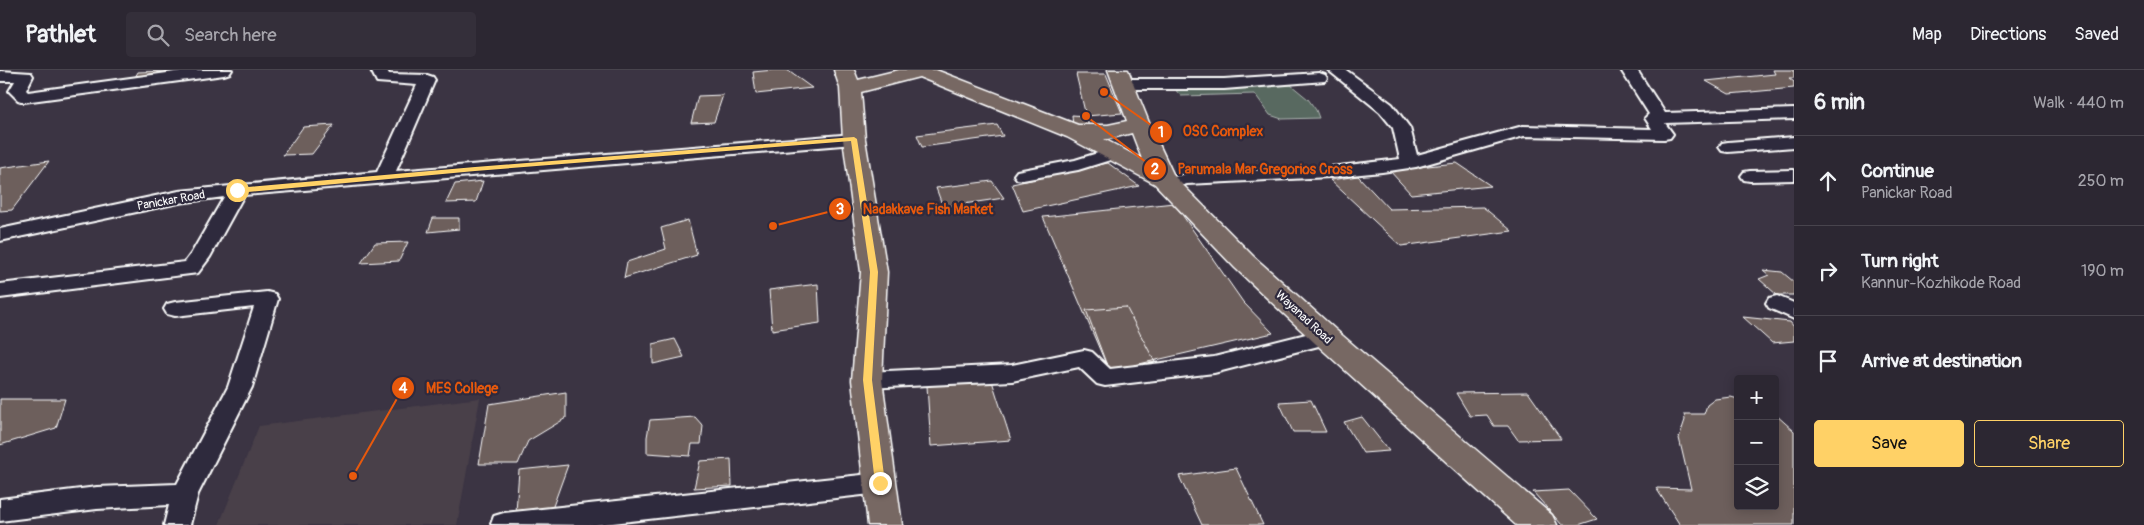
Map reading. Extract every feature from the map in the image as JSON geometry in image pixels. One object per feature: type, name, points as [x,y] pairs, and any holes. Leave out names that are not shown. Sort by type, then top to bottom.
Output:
[{"type":"main road","points":[[885,525],[867,380],[874,272],[847,79],[919,70],[1075,132],[1165,181]]},
{"type":"main road","name":"Wayanad Road","points":[[1120,77],[1139,125],[1165,181],[1244,262],[1326,337],[1540,525]]},
{"type":"main road","points":[[1075,132],[1108,132],[1139,125]]},
{"type":"street","points":[[0,76],[25,76],[17,91],[24,97],[224,70]]},
{"type":"street","points":[[379,70],[383,79],[427,80],[384,178]]},
{"type":"street","points":[[1336,70],[1386,108],[1401,128],[1410,163]]},
{"type":"street","points":[[1629,70],[1660,118]]},
{"type":"street","points":[[1120,77],[1224,84],[1319,78]]},
{"type":"street","points":[[1165,181],[1330,172],[1410,163],[1523,131],[1664,134],[1653,118],[1794,114]]},
{"type":"street","points":[[1749,116],[1793,143]]},
{"type":"street","name":"Panickar Road","points":[[0,236],[179,197],[237,190],[854,139]]},
{"type":"street","points":[[1728,147],[1793,143]]},
{"type":"street","points":[[1023,175],[1078,165],[1114,152]]},
{"type":"street","points":[[1750,176],[1794,175]]},
{"type":"street","points":[[0,291],[191,268],[200,257],[237,190]]},
{"type":"street","points":[[175,309],[267,299],[240,387],[184,494],[176,525]]},
{"type":"street","points":[[867,380],[1012,373],[1084,358],[1105,378],[1214,365],[1326,337]]},
{"type":"street","points":[[504,524],[880,483]]},
{"type":"street","points":[[0,510],[97,498],[184,494]]},
{"type":"shaded area","points":[[480,398],[457,525],[219,525],[259,426]]},
{"type":"green space","points":[[1241,77],[1259,83],[1291,85],[1308,99],[1319,118],[1282,119],[1270,115],[1255,94],[1181,96],[1168,82]]},
{"type":"building","points":[[787,70],[812,88],[756,94],[753,72]]},
{"type":"building","points":[[1773,70],[1794,70],[1794,78],[1789,78],[1794,82],[1794,88],[1729,94],[1706,81],[1775,74]]},
{"type":"building","points":[[169,71],[164,76],[134,79],[138,72]]},
{"type":"building","points":[[1076,74],[1106,74],[1122,113],[1086,116]]},
{"type":"building","points":[[723,95],[714,122],[691,123],[698,96]]},
{"type":"building","points":[[1072,115],[1086,116],[1089,127],[1073,127]]},
{"type":"building","points":[[334,125],[312,154],[283,155],[303,127]]},
{"type":"building","points":[[997,125],[1003,136],[922,147],[917,135]]},
{"type":"building","points":[[49,161],[12,210],[0,211],[0,168]]},
{"type":"building","points":[[1108,163],[1139,186],[1023,211],[1012,184]]},
{"type":"building","points":[[1457,163],[1491,186],[1411,194],[1389,170]]},
{"type":"building","points":[[1358,176],[1389,209],[1483,207],[1512,231],[1401,246],[1330,180]]},
{"type":"building","points":[[483,181],[476,202],[446,203],[455,184]]},
{"type":"building","points":[[992,181],[1004,198],[943,207],[936,188]]},
{"type":"building","points":[[1174,203],[1243,302],[1273,333],[1109,371],[1043,217]]},
{"type":"building","points":[[433,218],[459,218],[459,229],[428,232]]},
{"type":"building","points":[[688,220],[697,255],[624,278],[627,262],[666,249],[661,228]]},
{"type":"building","points":[[408,242],[399,261],[361,263],[375,243]]},
{"type":"building","points":[[1763,270],[1782,272],[1794,282],[1794,295],[1777,295],[1759,279],[1769,275]]},
{"type":"building","points":[[818,284],[820,323],[772,330],[769,290]]},
{"type":"building","points":[[1126,307],[1157,366],[1109,371],[1086,310]]},
{"type":"building","points":[[1743,317],[1790,322],[1794,327],[1794,341],[1772,343]]},
{"type":"building","points":[[675,339],[684,357],[653,364],[653,344]]},
{"type":"building","points":[[991,378],[1011,440],[931,446],[927,386]]},
{"type":"building","points":[[566,392],[566,418],[528,441],[518,464],[479,464],[489,404]]},
{"type":"building","points":[[1528,392],[1561,439],[1518,440],[1508,426],[1494,426],[1487,415],[1470,416],[1456,393]]},
{"type":"building","points":[[1734,398],[1734,510],[1779,510],[1779,418],[1794,431],[1794,525],[1680,525],[1656,488],[1691,489],[1679,438],[1685,420],[1684,414],[1704,414],[1707,405],[1715,399]]},
{"type":"building","points":[[0,399],[65,399],[56,428],[0,445]]},
{"type":"building","points":[[1311,400],[1326,432],[1293,432],[1279,402]]},
{"type":"building","points":[[695,417],[703,426],[701,444],[692,444],[690,456],[647,453],[650,420]]},
{"type":"building","points":[[1362,417],[1389,451],[1363,453],[1344,422]]},
{"type":"building","points":[[731,459],[732,486],[694,488],[700,461]]},
{"type":"building","points":[[568,465],[552,509],[516,512],[519,470]]},
{"type":"building","points":[[1236,468],[1263,525],[1202,525],[1179,476]]},
{"type":"building","points":[[1569,490],[1597,519],[1578,525],[1562,525],[1533,492]]},
{"type":"place","name":"OSC Complex","points":[[1104,92]]},
{"type":"place","name":"Parumala Mar Gregorios Cross","points":[[1086,116]]},
{"type":"place","name":"Nadakkave Fish Market","points":[[773,226]]},
{"type":"place","name":"MES College","points":[[353,476]]},
{"type":"route","points":[[237,190],[854,139],[874,272],[867,380],[880,483]]}]
